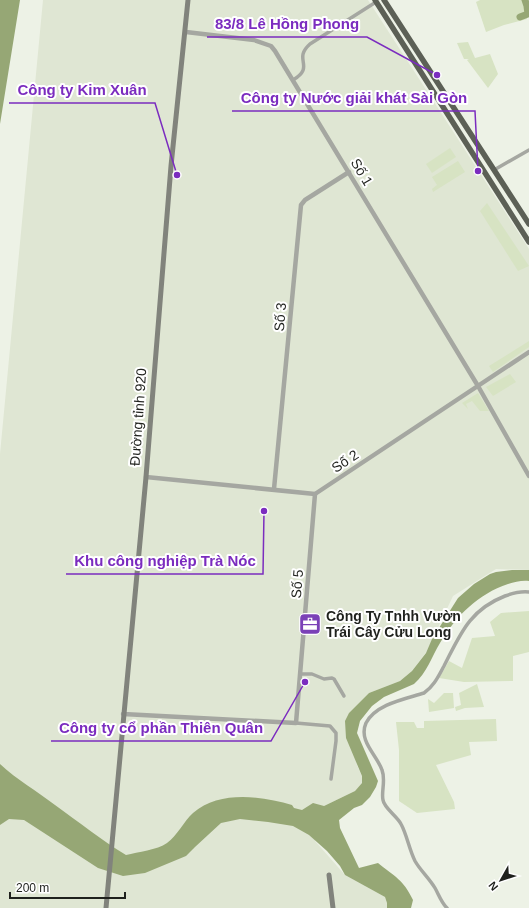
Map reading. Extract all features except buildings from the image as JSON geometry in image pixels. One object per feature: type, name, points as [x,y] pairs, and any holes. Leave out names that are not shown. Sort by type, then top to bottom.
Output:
[{"type":"highway","points":[[384,0],[529,224]]},
{"type":"highway","points":[[375,1],[529,242]]},
{"type":"main road","name":"Đường tỉnh 920","points":[[106,908],[146,477],[171,166],[186,32],[188,0]]},
{"type":"main road","points":[[329,875],[333,908]]},
{"type":"street","points":[[293,80],[304,71],[303,53],[310,44],[375,1]]},
{"type":"street","name":"Số 1","points":[[186,32],[254,40],[271,46],[275,51],[478,386],[529,476]]},
{"type":"street","points":[[494,170],[529,150]]},
{"type":"street","name":"Số 3","points":[[274,489],[301,205],[305,200],[349,172]]},
{"type":"street","name":"Số 2","points":[[315,494],[529,352]]},
{"type":"street","points":[[146,477],[315,494]]},
{"type":"street","name":"Số 5","points":[[296,723],[315,494]]},
{"type":"street","points":[[447,908],[441,902],[434,888],[415,861],[396,815],[382,799],[384,787],[383,771],[365,740],[365,726],[369,719],[381,708],[424,693],[429,689],[439,676],[462,630],[479,611],[496,599],[516,592],[529,592]]},
{"type":"street","points":[[300,674],[312,674],[324,679],[334,679],[344,696]]},
{"type":"street","points":[[123,714],[330,726],[336,733],[331,778]]},
{"type":"shaded area","points":[[0,0],[20,0],[0,124]]},
{"type":"shaded area","points":[[43,0],[368,0],[529,249],[529,570],[496,569],[453,596],[427,651],[412,671],[400,681],[369,693],[349,713],[357,765],[362,776],[362,783],[355,791],[324,806],[315,841],[345,875],[385,897],[387,908],[0,908],[0,454]]},
{"type":"shaded area","points":[[480,0],[523,0],[527,19],[504,25],[486,32],[476,2]]},
{"type":"shaded area","points":[[468,42],[475,58],[490,54],[498,74],[488,88],[467,60],[469,59],[464,59],[457,43]]},
{"type":"shaded area","points":[[450,148],[456,157],[432,173],[426,164]]},
{"type":"shaded area","points":[[458,161],[465,172],[433,192],[432,189],[437,185],[432,177]]},
{"type":"shaded area","points":[[487,203],[529,266],[518,271],[480,211]]},
{"type":"shaded area","points":[[529,341],[529,347],[493,372],[489,366]]},
{"type":"shaded area","points":[[510,374],[516,382],[493,396],[486,387]]},
{"type":"shaded area","points":[[478,393],[489,411],[480,411],[472,401],[466,404],[468,409],[462,403]]},
{"type":"shaded area","points":[[512,570],[529,570],[529,581],[516,582],[497,588],[469,607],[446,633],[419,680],[414,684],[384,697],[372,706],[360,721],[357,733],[378,781],[370,797],[362,805],[354,808],[339,820],[340,828],[359,868],[378,863],[406,887],[413,900],[411,908],[387,908],[385,897],[345,875],[340,866],[327,851],[309,835],[293,826],[240,819],[221,823],[186,856],[145,873],[123,876],[98,868],[24,820],[9,819],[0,825],[0,764],[20,780],[126,855],[153,849],[167,843],[193,813],[203,806],[215,801],[241,797],[268,799],[292,805],[294,808],[302,810],[313,803],[324,806],[355,791],[362,783],[362,776],[346,738],[345,721],[349,713],[369,693],[400,681],[412,671],[426,653],[432,639],[458,598],[474,584],[490,574]]},
{"type":"shaded area","points":[[529,611],[529,652],[513,656],[513,681],[464,682],[439,678],[449,661],[462,668],[472,638],[495,636],[490,622],[501,613]]},
{"type":"shaded area","points":[[477,684],[484,707],[465,708],[456,711],[455,707],[461,705],[459,693]]},
{"type":"shaded area","points":[[444,693],[453,693],[454,708],[429,712],[428,699],[434,703]]},
{"type":"shaded area","points":[[496,719],[497,741],[469,742],[471,755],[436,765],[454,802],[455,809],[417,813],[399,801],[399,750],[396,722],[414,722],[417,728],[424,728],[424,721]]},
{"type":"waterway","points":[[520,17],[528,14],[525,0]]},
{"type":"place","name":"83/8 Lê Hồng Phong","points":[[437,75]]},
{"type":"place","name":"Công ty Nước giải khát Sài Gòn","points":[[478,171]]},
{"type":"place","name":"Công ty Kim Xuân","points":[[177,175]]},
{"type":"place","name":"Khu công nghiệp Trà Nóc","points":[[264,511]]},
{"type":"place","name":"Công Ty Tnhh Vườn Trái Cây Cửu Long","points":[[310,624]]},
{"type":"place","name":"Công ty cổ phần Thiên Quân","points":[[305,682]]}]
